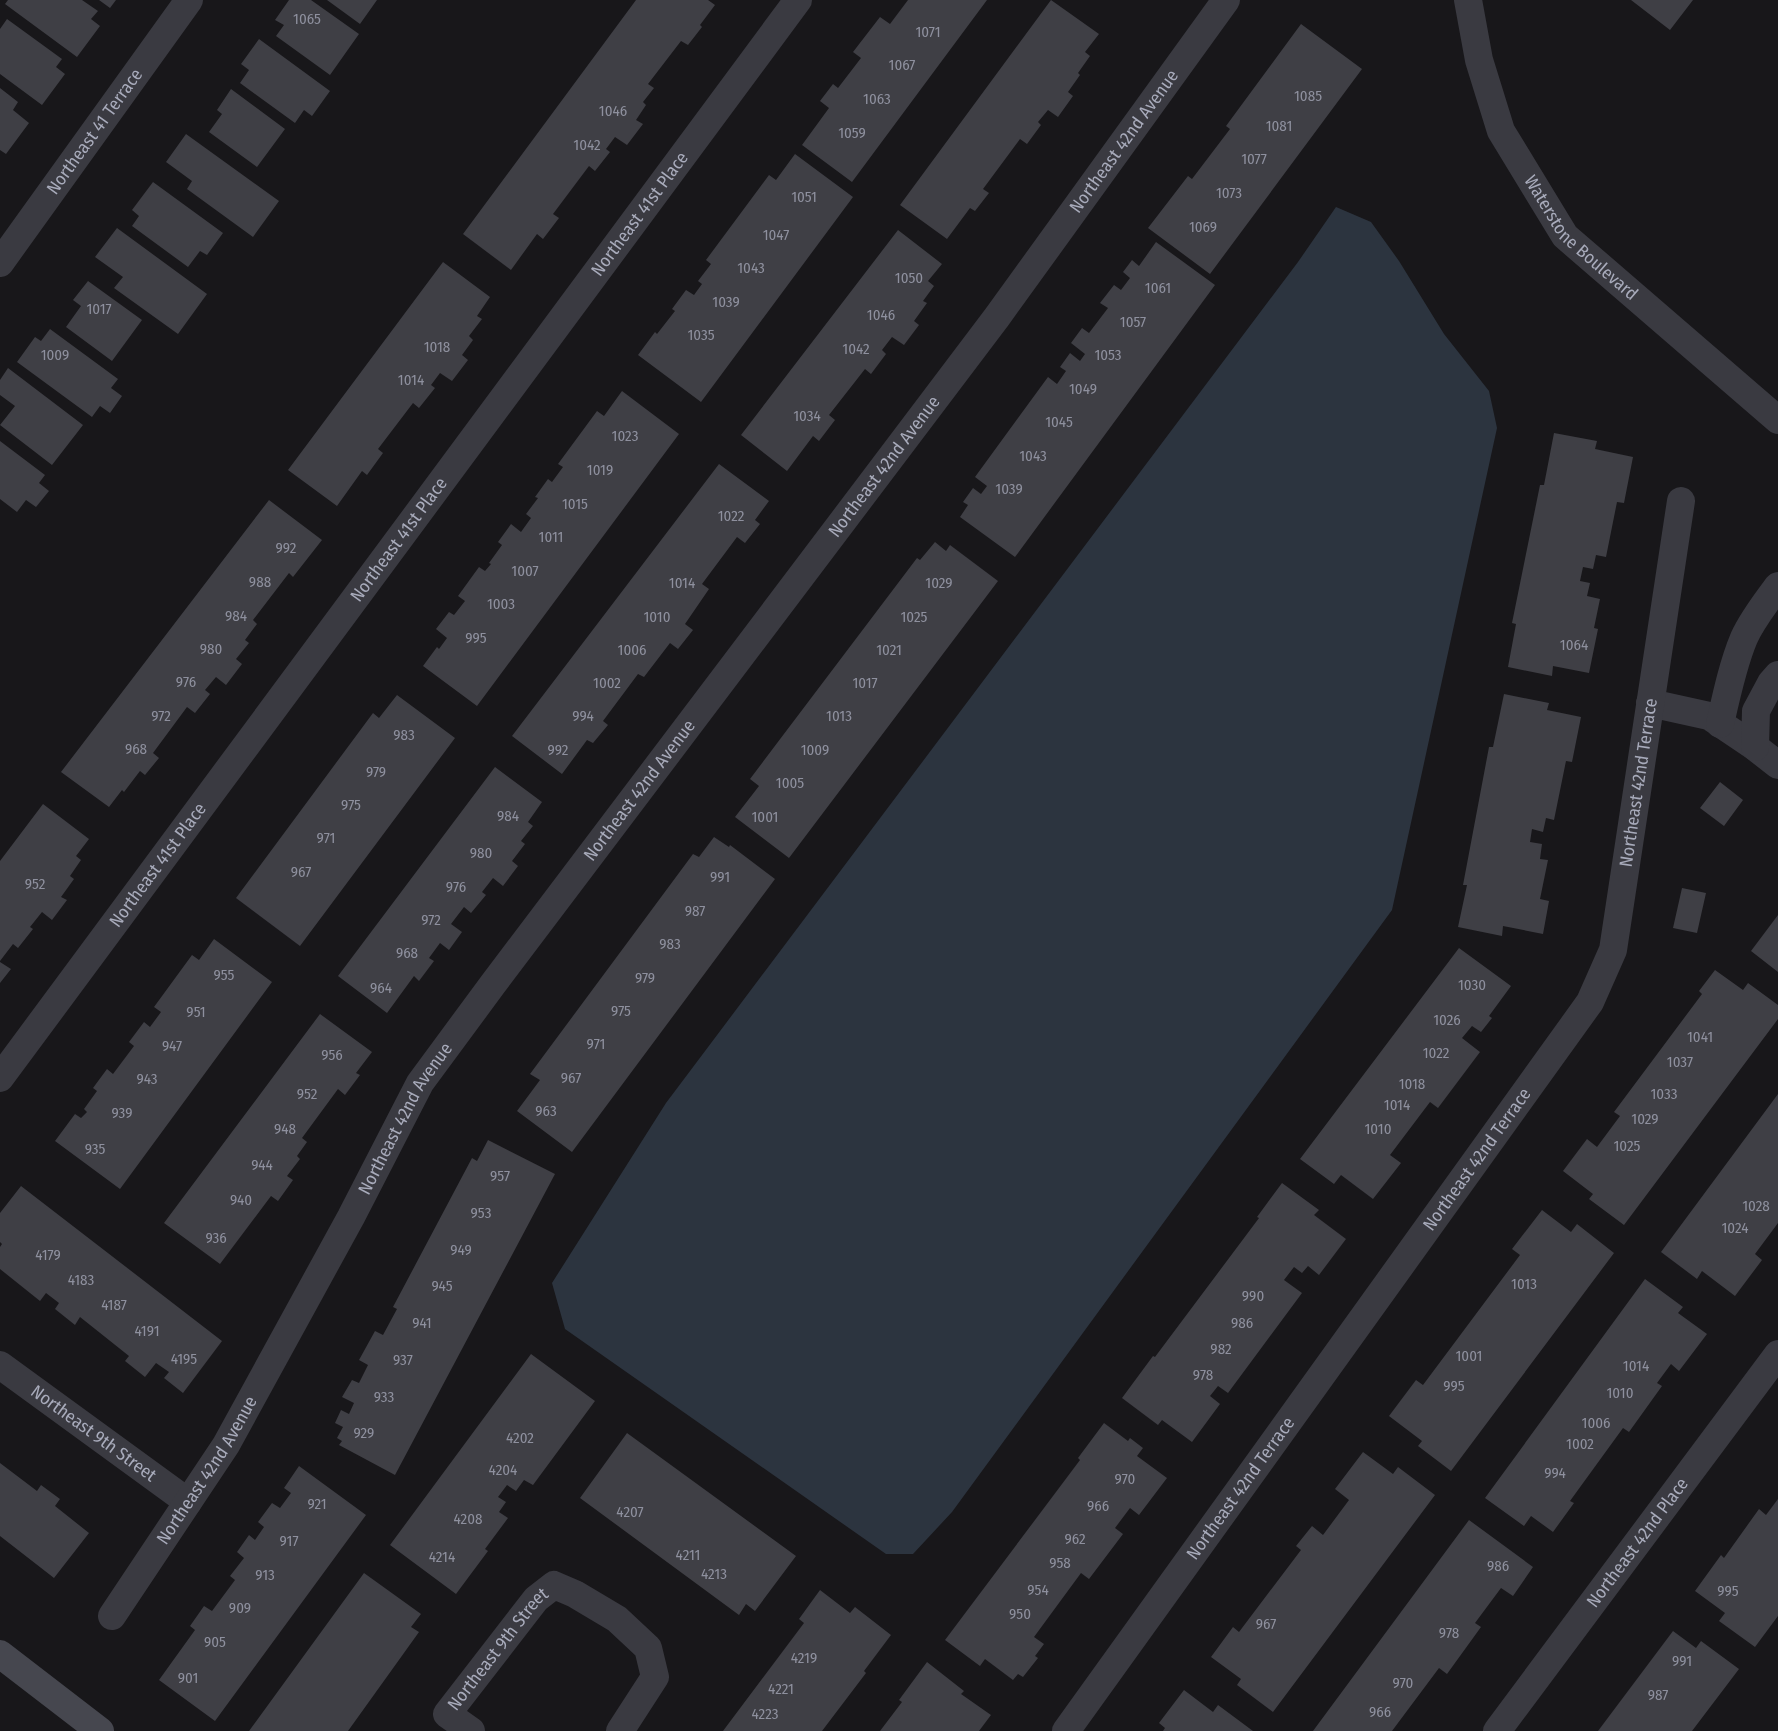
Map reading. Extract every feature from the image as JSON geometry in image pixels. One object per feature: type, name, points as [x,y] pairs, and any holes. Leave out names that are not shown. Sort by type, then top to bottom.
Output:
[{"type":"main road","points":[[0,1654],[100,1731]]},
{"type":"street","name":"Northeast 41 Terrace","points":[[0,263],[190,0]]},
{"type":"street","name":"Northeast 41st Place","points":[[0,1078],[798,0]]},
{"type":"street","name":"Northeast 42nd Avenue","points":[[112,1616],[226,1445],[351,1217],[420,1083],[997,317],[1226,0]]},
{"type":"street","name":"Waterstone Boulevard","points":[[1468,0],[1479,60],[1501,131],[1565,236],[1778,420]]},
{"type":"street","name":"Northeast 42nd Terrace","points":[[1066,1731],[1590,1002],[1613,950],[1681,501]]},
{"type":"street","points":[[1720,724],[1727,694],[1745,638],[1778,586]]},
{"type":"street","points":[[1755,747],[1756,711],[1771,683],[1778,675]]},
{"type":"street","points":[[1650,703],[1709,716],[1778,765]]},
{"type":"street","name":"Northeast 42nd Place","points":[[1496,1731],[1778,1354]]},
{"type":"street","name":"Northeast 9th Street","points":[[0,1365],[188,1502]]},
{"type":"street","name":"Northeast 9th Street","points":[[471,1731],[447,1714],[536,1599],[554,1585],[575,1594],[617,1619],[648,1648],[655,1677],[620,1731]]},
{"type":"water","points":[[1336,207],[1371,222],[1399,261],[1444,334],[1489,391],[1497,428],[1392,910],[952,1512],[913,1554],[886,1554],[565,1329],[552,1283],[666,1103],[1298,262]]},
{"type":"building","points":[[8,0],[82,0],[98,11],[91,19],[100,26],[77,57],[5,4]]},
{"type":"building","points":[[99,0],[116,0],[110,8]]},
{"type":"building","points":[[289,0],[311,0],[359,34],[330,75],[276,36],[284,25],[275,20]]},
{"type":"building","points":[[327,0],[377,0],[360,24]]},
{"type":"building","points":[[636,0],[708,0],[715,5],[700,25],[702,27],[688,45],[681,41],[648,84],[654,88],[643,102],[646,105],[636,120],[643,124],[627,145],[615,137],[606,149],[610,152],[595,171],[589,166],[553,214],[559,218],[543,239],[537,234],[511,270],[463,234]]},
{"type":"building","points":[[908,0],[987,0],[852,182],[802,145],[829,108],[820,101],[833,84],[838,88],[861,58],[853,52],[880,17],[890,24]]},
{"type":"building","points":[[1051,0],[1099,34],[1085,52],[1090,56],[1068,92],[1073,96],[1058,117],[1048,110],[1038,122],[1041,125],[1027,144],[1020,139],[983,189],[989,193],[975,211],[970,208],[947,239],[900,205]]},
{"type":"building","points":[[1631,0],[1693,0],[1670,30]]},
{"type":"building","points":[[7,19],[62,59],[56,67],[65,74],[42,105],[0,74],[0,29]]},
{"type":"building","points":[[1301,24],[1362,69],[1210,274],[1148,228],[1188,176],[1192,179],[1230,129],[1226,126]]},
{"type":"building","points":[[259,39],[330,91],[312,116],[304,110],[295,123],[240,83],[249,70],[241,64]]},
{"type":"building","points":[[0,88],[18,102],[13,110],[29,123],[6,154],[0,150]]},
{"type":"building","points":[[231,89],[285,129],[257,167],[209,132],[222,114],[217,110]]},
{"type":"building","points":[[186,134],[279,201],[253,237],[187,189],[192,181],[166,162]]},
{"type":"building","points":[[795,154],[853,197],[701,402],[638,355],[655,332],[657,334],[675,311],[672,309],[686,290],[694,295],[702,284],[698,281],[711,264],[706,260],[769,175],[776,180]]},
{"type":"building","points":[[153,182],[223,233],[207,255],[200,251],[188,267],[132,226],[139,216],[132,210]]},
{"type":"building","points":[[117,228],[207,294],[178,334],[114,288],[123,277],[95,257]]},
{"type":"building","points":[[898,230],[942,264],[928,281],[934,286],[923,301],[927,303],[914,321],[919,325],[904,345],[892,337],[882,350],[886,354],[871,374],[865,369],[829,415],[835,420],[819,441],[813,436],[787,471],[741,435]]},
{"type":"building","points":[[1156,242],[1215,285],[1015,557],[960,517],[968,505],[963,502],[973,488],[981,494],[987,486],[975,477],[1048,377],[1057,384],[1066,371],[1060,367],[1070,353],[1080,361],[1085,354],[1071,343],[1082,328],[1089,333],[1108,308],[1100,303],[1114,285],[1121,290],[1130,278],[1123,272],[1132,260],[1139,266]]},
{"type":"building","points":[[443,262],[490,297],[477,316],[482,319],[469,336],[473,340],[462,355],[468,360],[452,381],[440,373],[431,385],[435,388],[419,408],[413,403],[378,449],[383,453],[367,475],[362,471],[337,506],[288,470]]},
{"type":"building","points":[[88,281],[142,320],[112,361],[66,327],[81,306],[73,300]]},
{"type":"building","points":[[50,329],[118,379],[111,388],[122,396],[110,413],[100,406],[92,417],[17,362],[35,337],[41,341]]},
{"type":"building","points":[[8,368],[83,425],[52,465],[0,425],[15,406],[0,395],[0,380]]},
{"type":"building","points":[[622,391],[679,434],[477,706],[423,666],[437,647],[439,649],[447,638],[436,629],[449,612],[454,615],[465,601],[458,596],[479,567],[485,571],[491,564],[489,563],[502,545],[498,542],[511,524],[521,532],[531,518],[526,514],[538,498],[535,497],[548,479],[552,482],[563,467],[558,464],[597,411],[604,416]]},
{"type":"building","points":[[1554,433],[1597,441],[1595,449],[1633,457],[1624,503],[1617,502],[1606,557],[1596,555],[1593,569],[1583,567],[1580,581],[1590,583],[1587,596],[1600,599],[1594,628],[1598,629],[1589,673],[1553,666],[1552,676],[1508,667],[1516,624],[1512,623],[1540,485],[1544,485]]},
{"type":"building","points":[[0,441],[45,475],[39,483],[49,491],[36,507],[26,500],[17,512],[0,499]]},
{"type":"building","points":[[719,464],[769,501],[755,520],[760,524],[745,543],[737,537],[702,584],[709,589],[685,624],[693,630],[678,649],[670,643],[644,677],[638,674],[603,721],[608,725],[593,743],[587,740],[562,774],[512,736]]},
{"type":"building","points":[[269,500],[322,540],[293,577],[289,573],[253,620],[257,624],[245,640],[249,643],[236,659],[242,664],[226,685],[216,677],[205,690],[210,694],[195,713],[187,707],[153,753],[159,758],[145,775],[140,771],[124,792],[122,790],[109,807],[61,772]]},
{"type":"building","points":[[935,542],[946,551],[950,545],[998,581],[789,858],[735,817],[759,786],[750,779],[917,558],[920,560]]},
{"type":"building","points":[[1504,694],[1549,703],[1547,710],[1581,717],[1572,762],[1566,761],[1554,820],[1546,818],[1543,832],[1532,829],[1530,842],[1542,844],[1540,859],[1548,860],[1540,899],[1549,901],[1543,934],[1503,926],[1502,936],[1458,927],[1467,885],[1463,885],[1489,747],[1493,747]]},
{"type":"building","points":[[397,695],[455,738],[300,946],[236,898],[373,713],[379,718]]},
{"type":"building","points":[[495,767],[542,802],[528,822],[533,826],[521,841],[525,844],[512,861],[518,866],[503,886],[493,878],[482,892],[486,895],[471,913],[464,907],[451,924],[462,932],[449,950],[440,943],[429,958],[434,961],[419,981],[414,976],[387,1013],[338,976]]},
{"type":"building","points":[[1720,782],[1743,800],[1724,826],[1700,808]]},
{"type":"building","points":[[43,804],[89,839],[76,856],[81,860],[70,876],[74,879],[61,897],[67,900],[52,920],[42,912],[30,927],[33,929],[18,948],[13,944],[0,961],[0,861]]},
{"type":"building","points":[[714,837],[729,847],[730,845],[775,879],[572,1152],[517,1111],[540,1080],[530,1074],[693,854],[699,857]]},
{"type":"building","points":[[1682,888],[1706,893],[1697,933],[1673,928]]},
{"type":"building","points":[[1778,915],[1778,972],[1751,951]]},
{"type":"building","points":[[214,939],[272,982],[120,1189],[55,1141],[75,1114],[81,1118],[87,1112],[84,1109],[97,1091],[93,1088],[107,1069],[113,1074],[134,1046],[129,1042],[144,1022],[150,1027],[161,1012],[154,1007],[192,955],[199,960]]},
{"type":"building","points":[[1459,948],[1511,986],[1489,1016],[1492,1018],[1481,1032],[1472,1026],[1462,1038],[1480,1052],[1438,1108],[1430,1102],[1390,1155],[1401,1163],[1373,1199],[1341,1175],[1334,1184],[1300,1159]]},
{"type":"building","points":[[0,962],[11,969],[0,983]]},
{"type":"building","points":[[1715,970],[1743,990],[1748,983],[1778,1005],[1778,1019],[1624,1225],[1589,1199],[1593,1194],[1563,1171],[1587,1139],[1597,1147],[1620,1116],[1614,1112],[1702,994],[1699,991]]},
{"type":"building","points":[[320,1014],[372,1052],[356,1073],[360,1075],[345,1095],[338,1089],[302,1138],[307,1142],[297,1156],[300,1159],[287,1176],[293,1180],[278,1201],[271,1196],[220,1264],[164,1223]]},
{"type":"building","points":[[1778,1094],[1778,1223],[1755,1254],[1762,1260],[1735,1296],[1702,1271],[1697,1279],[1661,1252]]},
{"type":"building","points":[[488,1140],[555,1174],[395,1475],[339,1445],[342,1441],[337,1438],[343,1427],[335,1423],[341,1410],[349,1414],[354,1403],[342,1397],[352,1380],[359,1383],[368,1365],[359,1360],[375,1331],[383,1335],[397,1309],[393,1307],[472,1158],[477,1161]]},
{"type":"building","points":[[1282,1183],[1319,1210],[1314,1215],[1346,1239],[1319,1275],[1308,1266],[1302,1273],[1294,1267],[1284,1280],[1302,1293],[1228,1393],[1218,1386],[1210,1396],[1220,1404],[1192,1442],[1162,1420],[1158,1425],[1122,1398],[1259,1218],[1257,1217]]},
{"type":"building","points":[[21,1186],[222,1341],[183,1393],[164,1378],[169,1372],[156,1363],[145,1377],[125,1361],[129,1356],[80,1317],[75,1325],[55,1309],[59,1303],[46,1293],[40,1301],[0,1269],[0,1247],[2,1244],[0,1242],[0,1213]]},
{"type":"building","points":[[1542,1210],[1571,1232],[1577,1224],[1614,1253],[1451,1471],[1418,1446],[1422,1441],[1389,1416],[1416,1380],[1423,1385],[1520,1255],[1512,1249]]},
{"type":"building","points":[[1645,1279],[1683,1307],[1678,1313],[1707,1334],[1679,1371],[1671,1364],[1657,1383],[1662,1386],[1629,1432],[1623,1428],[1570,1501],[1574,1503],[1553,1532],[1531,1516],[1524,1526],[1485,1498]]},
{"type":"building","points":[[531,1354],[595,1401],[533,1485],[524,1480],[516,1491],[507,1485],[498,1497],[506,1502],[499,1512],[508,1518],[485,1549],[488,1551],[456,1594],[390,1545]]},
{"type":"building","points":[[1104,1423],[1128,1441],[1130,1438],[1143,1448],[1137,1456],[1167,1478],[1139,1515],[1130,1508],[1115,1528],[1123,1534],[1089,1579],[1081,1573],[1034,1637],[1044,1644],[1035,1656],[1038,1658],[1023,1677],[1018,1674],[1013,1680],[985,1659],[980,1666],[945,1640],[1080,1460],[1078,1458]]},
{"type":"building","points":[[627,1433],[796,1556],[755,1611],[746,1604],[739,1615],[580,1498]]},
{"type":"building","points":[[1363,1452],[1393,1474],[1398,1467],[1435,1495],[1273,1712],[1237,1685],[1241,1679],[1211,1657],[1233,1627],[1239,1632],[1301,1550],[1296,1546],[1312,1526],[1323,1535],[1349,1500],[1335,1489]]},
{"type":"building","points":[[0,1463],[37,1491],[41,1485],[60,1499],[55,1506],[89,1533],[54,1578],[0,1536]]},
{"type":"building","points":[[299,1466],[366,1515],[215,1721],[159,1680],[195,1630],[190,1626],[204,1606],[212,1611],[235,1580],[230,1576],[244,1558],[237,1552],[249,1535],[255,1540],[264,1527],[258,1522],[272,1503],[280,1508],[291,1493],[284,1488]]},
{"type":"building","points":[[1778,1499],[1778,1616],[1755,1647],[1719,1621],[1725,1613],[1695,1591],[1721,1555],[1724,1558],[1759,1509],[1766,1515]]},
{"type":"building","points":[[1469,1520],[1533,1567],[1513,1596],[1501,1588],[1475,1623],[1481,1627],[1447,1674],[1439,1668],[1392,1731],[1313,1731]]},
{"type":"building","points":[[364,1573],[421,1614],[411,1627],[419,1632],[348,1731],[249,1731]]},
{"type":"building","points":[[820,1590],[850,1613],[855,1607],[891,1635],[864,1671],[866,1673],[822,1731],[723,1731],[804,1623],[799,1619]]},
{"type":"building","points":[[1673,1631],[1696,1648],[1701,1641],[1739,1669],[1692,1731],[1598,1731]]},
{"type":"building","points":[[927,1662],[964,1691],[961,1694],[991,1715],[979,1731],[880,1731],[902,1702],[899,1700]]},
{"type":"building","points":[[1184,1690],[1213,1712],[1218,1705],[1253,1731],[1163,1731],[1165,1728],[1159,1723]]}]
